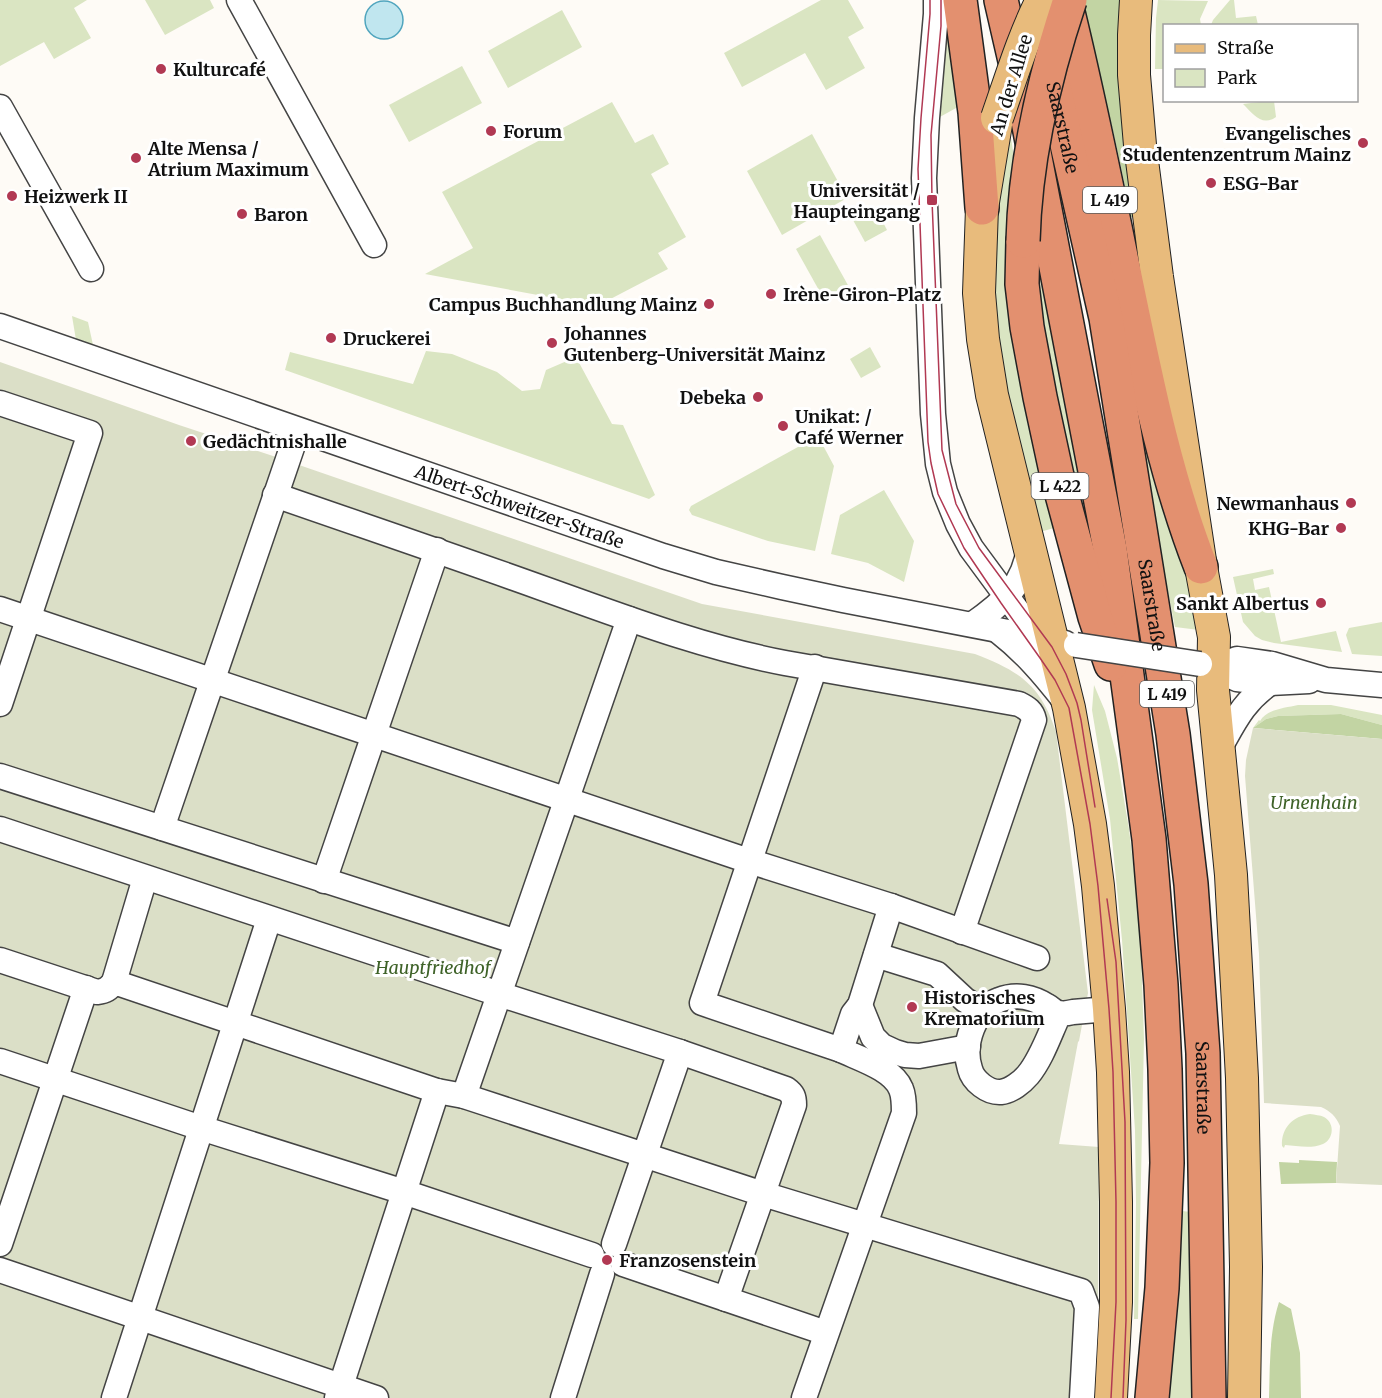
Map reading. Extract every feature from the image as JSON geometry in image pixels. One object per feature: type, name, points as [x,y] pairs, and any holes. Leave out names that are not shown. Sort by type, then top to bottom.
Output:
[{"type":"highway","points":[[960,0],[975,112],[982,208]]},
{"type":"highway","name":"Saarstraße","points":[[1001,0],[1024,100],[1110,549],[1149,839],[1161,985],[1167,1163],[1162,1288],[1152,1398]]},
{"type":"highway","name":"Saarstraße","points":[[1034,0],[1106,318],[1173,734],[1191,884],[1203,1053],[1209,1398]]},
{"type":"highway","name":"L 419","points":[[1065,0],[1086,87],[1150,401],[1188,533],[1201,567]]},
{"type":"highway","name":"L 422","points":[[1070,0],[1056,40],[1039,106],[1024,209],[1022,284],[1027,327],[1040,397],[1058,476],[1095,617],[1133,722]]},
{"type":"main road","name":"An der Allee","points":[[982,208],[998,118],[1019,53],[1042,0]]},
{"type":"main road","points":[[1136,0],[1134,75],[1140,145],[1157,277],[1201,567],[1214,637],[1206,666],[1213,690],[1232,896],[1242,1078],[1246,1267],[1244,1398]]},
{"type":"main road","points":[[982,208],[979,293],[983,339],[992,395],[1055,640],[1070,708],[1098,886],[1113,1072],[1116,1302],[1111,1398]]},
{"type":"street","points":[[239,0],[374,245]]},
{"type":"street","points":[[936,0],[924,178],[934,442],[938,464],[945,492],[971,548],[1007,597],[1055,640]]},
{"type":"street","points":[[0,107],[91,269]]},
{"type":"street","name":"Albert-Schweitzer-Straße","points":[[0,326],[652,552],[717,572],[843,600],[1206,666]]},
{"type":"street","points":[[0,704],[90,433],[1,405]]},
{"type":"street","points":[[162,828],[298,430]]},
{"type":"street","points":[[275,495],[629,619],[749,656],[1019,704],[1027,708],[1033,714],[1034,720],[962,932]]},
{"type":"street","points":[[1029,544],[1028,556],[1020,580],[1007,597],[987,615],[984,626],[1017,645],[1037,665],[1070,708]]},
{"type":"street","points":[[324,880],[437,550]]},
{"type":"street","points":[[0,609],[749,861],[891,906],[1037,958]]},
{"type":"street","points":[[464,1096],[629,619]]},
{"type":"street","points":[[1206,666],[1238,659],[1272,664],[1326,680]]},
{"type":"street","points":[[1206,666],[1237,679],[1270,683],[1326,680],[1382,685]]},
{"type":"street","points":[[804,1398],[904,1113],[902,1090],[888,1073],[841,1050],[702,1003],[815,667]]},
{"type":"street","points":[[1219,749],[1246,703],[1270,683]]},
{"type":"street","points":[[0,776],[517,942]]},
{"type":"street","points":[[0,829],[680,1052],[786,1089],[792,1093],[794,1105],[726,1299]]},
{"type":"street","points":[[0,960],[97,992],[104,992],[114,982],[145,878]]},
{"type":"street","points":[[841,1050],[853,1014],[861,1005],[891,906]]},
{"type":"street","points":[[114,1398],[269,919]]},
{"type":"street","points":[[876,955],[937,974],[965,1000],[982,1011]]},
{"type":"street","points":[[114,982],[437,1091],[464,1096],[763,1194],[1081,1291],[1087,1307],[1082,1398]]},
{"type":"street","points":[[0,1244],[86,988]]},
{"type":"street","points":[[1059,1014],[1032,1070],[1021,1082],[1001,1092],[992,1090],[975,1079],[970,1071],[968,1059],[968,1047],[974,1023],[982,1011],[998,1000],[1021,996],[1046,1005],[1059,1014],[1109,1009]]},
{"type":"street","points":[[861,1005],[873,1037],[882,1046],[895,1052],[919,1056],[968,1047]]},
{"type":"street","points":[[563,1398],[608,1259],[680,1052]]},
{"type":"street","points":[[0,1061],[608,1259],[826,1333]]},
{"type":"street","points":[[339,1392],[437,1091]]},
{"type":"street","points":[[0,1270],[141,1318],[339,1392],[376,1398]]},
{"type":"green space","points":[[0,0],[87,0],[74,8],[91,38],[54,59],[44,42],[0,66]]},
{"type":"green space","points":[[145,0],[210,0],[214,8],[165,35]]},
{"type":"green space","points":[[821,0],[848,0],[864,28],[848,37],[865,68],[826,90],[805,53],[742,87],[724,53]]},
{"type":"green space","points":[[948,0],[967,102],[938,118]]},
{"type":"green space","points":[[1078,0],[1126,0],[1138,215],[1131,217],[1108,107]]},
{"type":"green space","points":[[1158,0],[1208,1],[1200,19],[1201,24],[1163,24],[1163,69],[1155,69]]},
{"type":"green space","points":[[1230,0],[1234,0],[1236,18],[1256,16],[1258,24],[1211,24]]},
{"type":"green space","points":[[562,10],[582,47],[508,88],[488,51]]},
{"type":"green space","points":[[462,66],[482,103],[409,142],[389,105]]},
{"type":"green space","points":[[612,102],[635,143],[653,134],[669,164],[651,174],[686,237],[658,253],[668,269],[597,306],[425,274],[473,248],[442,192]]},
{"type":"green space","points":[[1274,102],[1276,117],[1271,120],[1262,120],[1243,104]]},
{"type":"green space","points":[[812,134],[847,198],[782,235],[747,171]]},
{"type":"green space","points":[[1008,138],[1011,138],[1014,157],[1011,194],[1012,332],[1027,421],[1054,528],[1040,532],[1004,379],[995,304],[996,216]]},
{"type":"green space","points":[[875,207],[887,230],[865,242],[853,220]]},
{"type":"green space","points":[[820,235],[849,287],[825,301],[796,249]]},
{"type":"green space","points":[[1043,274],[1088,532],[1053,396],[1041,299],[1040,275]]},
{"type":"green space","points":[[72,316],[88,322],[93,345],[76,340]]},
{"type":"green space","points":[[870,347],[881,367],[861,378],[850,359]]},
{"type":"green space","points":[[426,351],[452,354],[497,372],[522,391],[540,389],[546,370],[576,357],[612,424],[623,425],[655,495],[649,499],[285,370],[290,352],[413,384]]},
{"type":"green space","name":"Hauptfriedhof","points":[[0,362],[702,604],[975,654],[1004,667],[1026,682],[1043,702],[1056,732],[1088,993],[1059,1144],[1099,1147],[1096,1398],[0,1398]]},
{"type":"green space","points":[[1146,416],[1199,630],[1175,627],[1140,426]]},
{"type":"green space","points":[[818,436],[834,466],[815,551],[768,541],[692,515],[689,510],[691,506]]},
{"type":"green space","points":[[884,490],[914,541],[904,582],[868,563],[831,554],[840,515]]},
{"type":"green space","points":[[1273,569],[1274,574],[1253,579],[1255,590],[1269,587],[1281,642],[1336,631],[1342,652],[1262,640],[1255,636],[1243,622],[1233,577]]},
{"type":"green space","points":[[1382,622],[1382,656],[1352,654],[1346,635],[1349,628]]},
{"type":"green space","points":[[1094,685],[1105,711],[1117,758],[1129,829],[1140,923],[1144,1039],[1138,1319],[1134,1319],[1135,1130],[1122,940],[1110,819],[1092,710]]},
{"type":"green space","points":[[1298,705],[1331,705],[1382,715],[1382,725],[1341,714],[1278,716],[1266,719],[1253,728],[1259,720],[1272,711]]},
{"type":"green space","points":[[1341,714],[1382,725],[1382,739],[1253,728],[1266,719],[1278,716]]},
{"type":"green space","name":"Urnenhain","points":[[1253,728],[1382,739],[1382,1185],[1336,1183],[1340,1126],[1327,1110],[1321,1107],[1264,1103],[1259,954],[1245,776]]},
{"type":"green space","points":[[1310,1114],[1322,1116],[1330,1123],[1332,1131],[1327,1142],[1319,1146],[1285,1145],[1284,1148],[1282,1140],[1289,1124],[1298,1117]]},
{"type":"green space","points":[[1299,1160],[1337,1162],[1336,1183],[1281,1184],[1279,1162],[1299,1163]]},
{"type":"green space","points":[[1182,1211],[1191,1212],[1196,1398],[1169,1398],[1177,1323]]},
{"type":"green space","points":[[1279,1302],[1291,1309],[1300,1353],[1301,1398],[1269,1398],[1272,1338]]},
{"type":"water","points":[[384,1],[397,7],[403,20],[397,33],[384,39],[371,33],[365,20],[371,7]]},
{"type":"tram line","points":[[930,0],[918,169],[928,442],[938,494],[964,548],[1055,680],[1069,708],[1090,824],[1098,886],[1113,1072],[1116,1302],[1111,1398]]},
{"type":"tram line","points":[[941,0],[941,26],[931,135],[942,450],[956,504],[979,548],[1052,647],[1066,674],[1081,720],[1095,807]]},
{"type":"tram line","points":[[1107,899],[1116,962],[1125,1122],[1126,1320],[1123,1398]]},
{"type":"place","name":"Kulturcafé","points":[[161,69]]},
{"type":"place","name":"Forum","points":[[491,131]]},
{"type":"place","name":"Evangelisches Studentenzentrum Mainz","points":[[1363,143]]},
{"type":"place","name":"Alte Mensa / Atrium Maximum","points":[[136,158]]},
{"type":"place","name":"ESG-Bar","points":[[1211,183]]},
{"type":"place","name":"Heizwerk II","points":[[12,196]]},
{"type":"place","name":"Universität / Haupteingang","points":[[932,200]]},
{"type":"place","name":"Baron","points":[[242,214]]},
{"type":"place","name":"Irène-Giron-Platz","points":[[771,294]]},
{"type":"place","name":"Campus Buchhandlung Mainz","points":[[709,304]]},
{"type":"place","name":"Druckerei","points":[[331,338]]},
{"type":"place","name":"Johannes Gutenberg-Universität Mainz","points":[[552,343]]},
{"type":"place","name":"Debeka","points":[[758,397]]},
{"type":"place","name":"Unikat: / Café Werner","points":[[783,426]]},
{"type":"place","name":"Gedächtnishalle","points":[[191,441]]},
{"type":"place","name":"Newmanhaus","points":[[1351,503]]},
{"type":"place","name":"KHG-Bar","points":[[1341,528]]},
{"type":"place","name":"Sankt Albertus","points":[[1321,603]]},
{"type":"place","name":"Historisches Krematorium","points":[[912,1007]]},
{"type":"place","name":"Franzosenstein","points":[[607,1260]]}]
